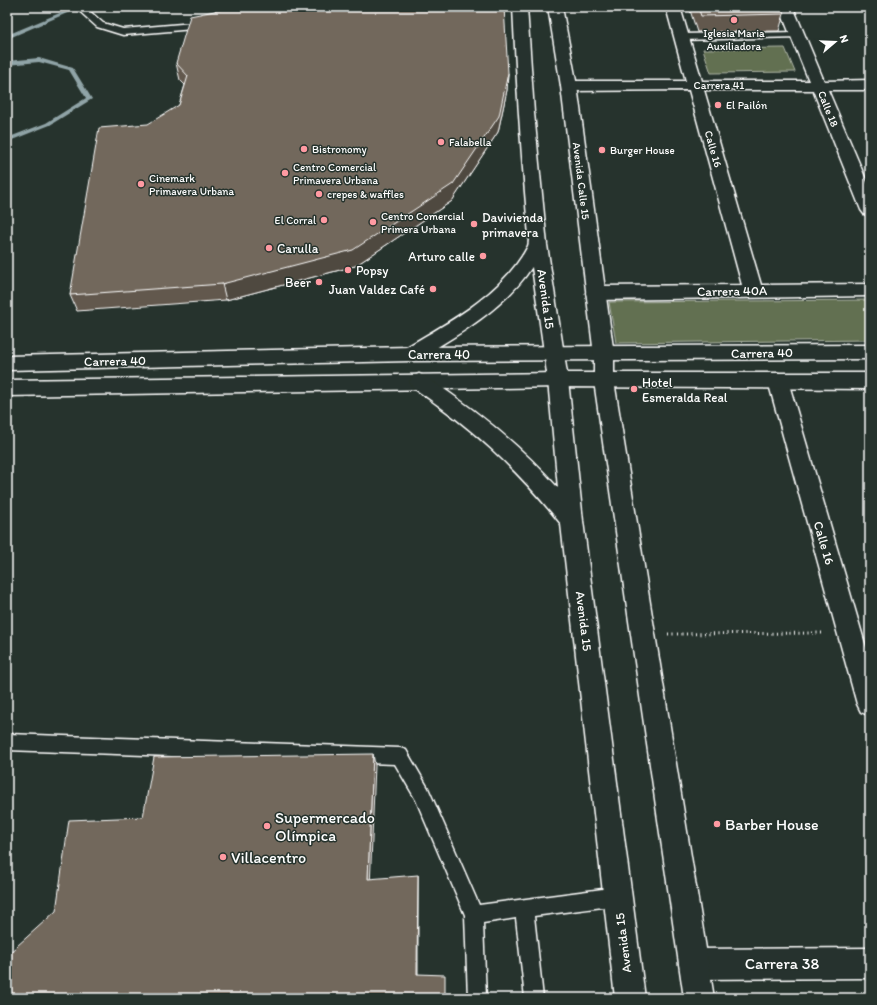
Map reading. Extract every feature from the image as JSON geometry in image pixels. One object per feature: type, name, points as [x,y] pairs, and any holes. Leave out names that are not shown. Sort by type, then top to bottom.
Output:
[{"type":"street","points":[[410,354],[452,330],[488,303],[517,274],[538,244],[526,112],[520,7]]},
{"type":"street","name":"Avenida Calle 15","points":[[555,7],[569,86],[604,355]]},
{"type":"street","name":"Calle 16","points":[[673,7],[753,291]]},
{"type":"street","name":"Calle 18","points":[[786,7],[870,210]]},
{"type":"street","name":"Carrera 41","points":[[569,86],[870,85]]},
{"type":"street","name":"Avenida 15","points":[[538,244],[558,380],[572,521],[630,998]]},
{"type":"street","name":"Carrera 40A","points":[[595,293],[870,290]]},
{"type":"street","name":"Carrera 40","points":[[7,363],[410,354],[604,355],[870,352]]},
{"type":"street","points":[[604,355],[604,381],[698,998]]},
{"type":"street","name":"Carrera 40","points":[[7,388],[558,380],[870,381]]},
{"type":"street","name":"Calle 16","points":[[778,381],[870,704]]},
{"type":"street","points":[[419,382],[453,403],[485,428],[516,456],[545,487],[572,521]]},
{"type":"street","name":"Carrera 38","points":[[694,964],[870,963]]},
{"type":"lane","points":[[80,7],[100,25],[123,32],[194,27],[217,23]]},
{"type":"lane","points":[[681,37],[798,35]]},
{"type":"lane","points":[[7,742],[400,756],[422,794],[474,915],[477,998]]},
{"type":"lane","points":[[474,915],[618,896]]},
{"type":"lane","points":[[524,909],[534,998]]},
{"type":"path","points":[[643,634],[850,632]]},
{"type":"green space","points":[[785,48],[795,72],[711,73],[703,49]]},
{"type":"green space","points":[[870,300],[870,340],[616,343],[609,302]]},
{"type":"building","name":"Centro Comercial Primavera Urbana","points":[[234,7],[504,7],[508,73],[499,116],[453,184],[353,250],[222,284],[70,295],[99,128],[148,124],[179,105],[188,76],[176,63],[190,16]]},
{"type":"building","points":[[698,7],[781,7],[784,14],[701,16]]},
{"type":"building","name":"Villacentro","points":[[373,754],[368,879],[418,875],[417,974],[445,975],[445,998],[7,998],[7,955],[56,911],[69,820],[143,817],[154,757]]},
{"type":"building","points":[[769,995],[850,996],[851,998],[770,998]]},
{"type":"waterway","points":[[7,37],[78,7]]},
{"type":"waterway","points":[[7,63],[39,60],[71,69],[89,99],[48,124],[7,140]]},
{"type":"place","name":"Iglesia Maria Auxiliadora","points":[[734,20]]},
{"type":"place","name":"El Pailón","points":[[718,105]]},
{"type":"place","name":"Falabella","points":[[441,142]]},
{"type":"place","name":"Bistronomy","points":[[304,149]]},
{"type":"place","name":"Burger House","points":[[602,150]]},
{"type":"place","name":"Centro Comercial Primavera Urbana","points":[[285,173]]},
{"type":"place","name":"Cinemark Primavera Urbana","points":[[141,184]]},
{"type":"place","name":"crepes & waffles","points":[[319,194]]},
{"type":"place","name":"El Corral","points":[[324,220]]},
{"type":"place","name":"Centro Comercial Primera Urbana","points":[[373,222]]},
{"type":"place","name":"Davivienda primavera","points":[[474,224]]},
{"type":"place","name":"Carulla","points":[[269,248]]},
{"type":"place","name":"Arturo calle","points":[[483,256]]},
{"type":"place","name":"Popsy","points":[[348,270]]},
{"type":"place","name":"Beer","points":[[319,282]]},
{"type":"place","name":"Juan Valdez Café","points":[[433,289]]},
{"type":"place","name":"Hotel Esmeralda Real","points":[[634,389]]},
{"type":"place","name":"Barber House","points":[[717,824]]},
{"type":"place","name":"Supermercado Olímpica","points":[[267,826]]},
{"type":"place","name":"Villacentro","points":[[223,857]]}]
